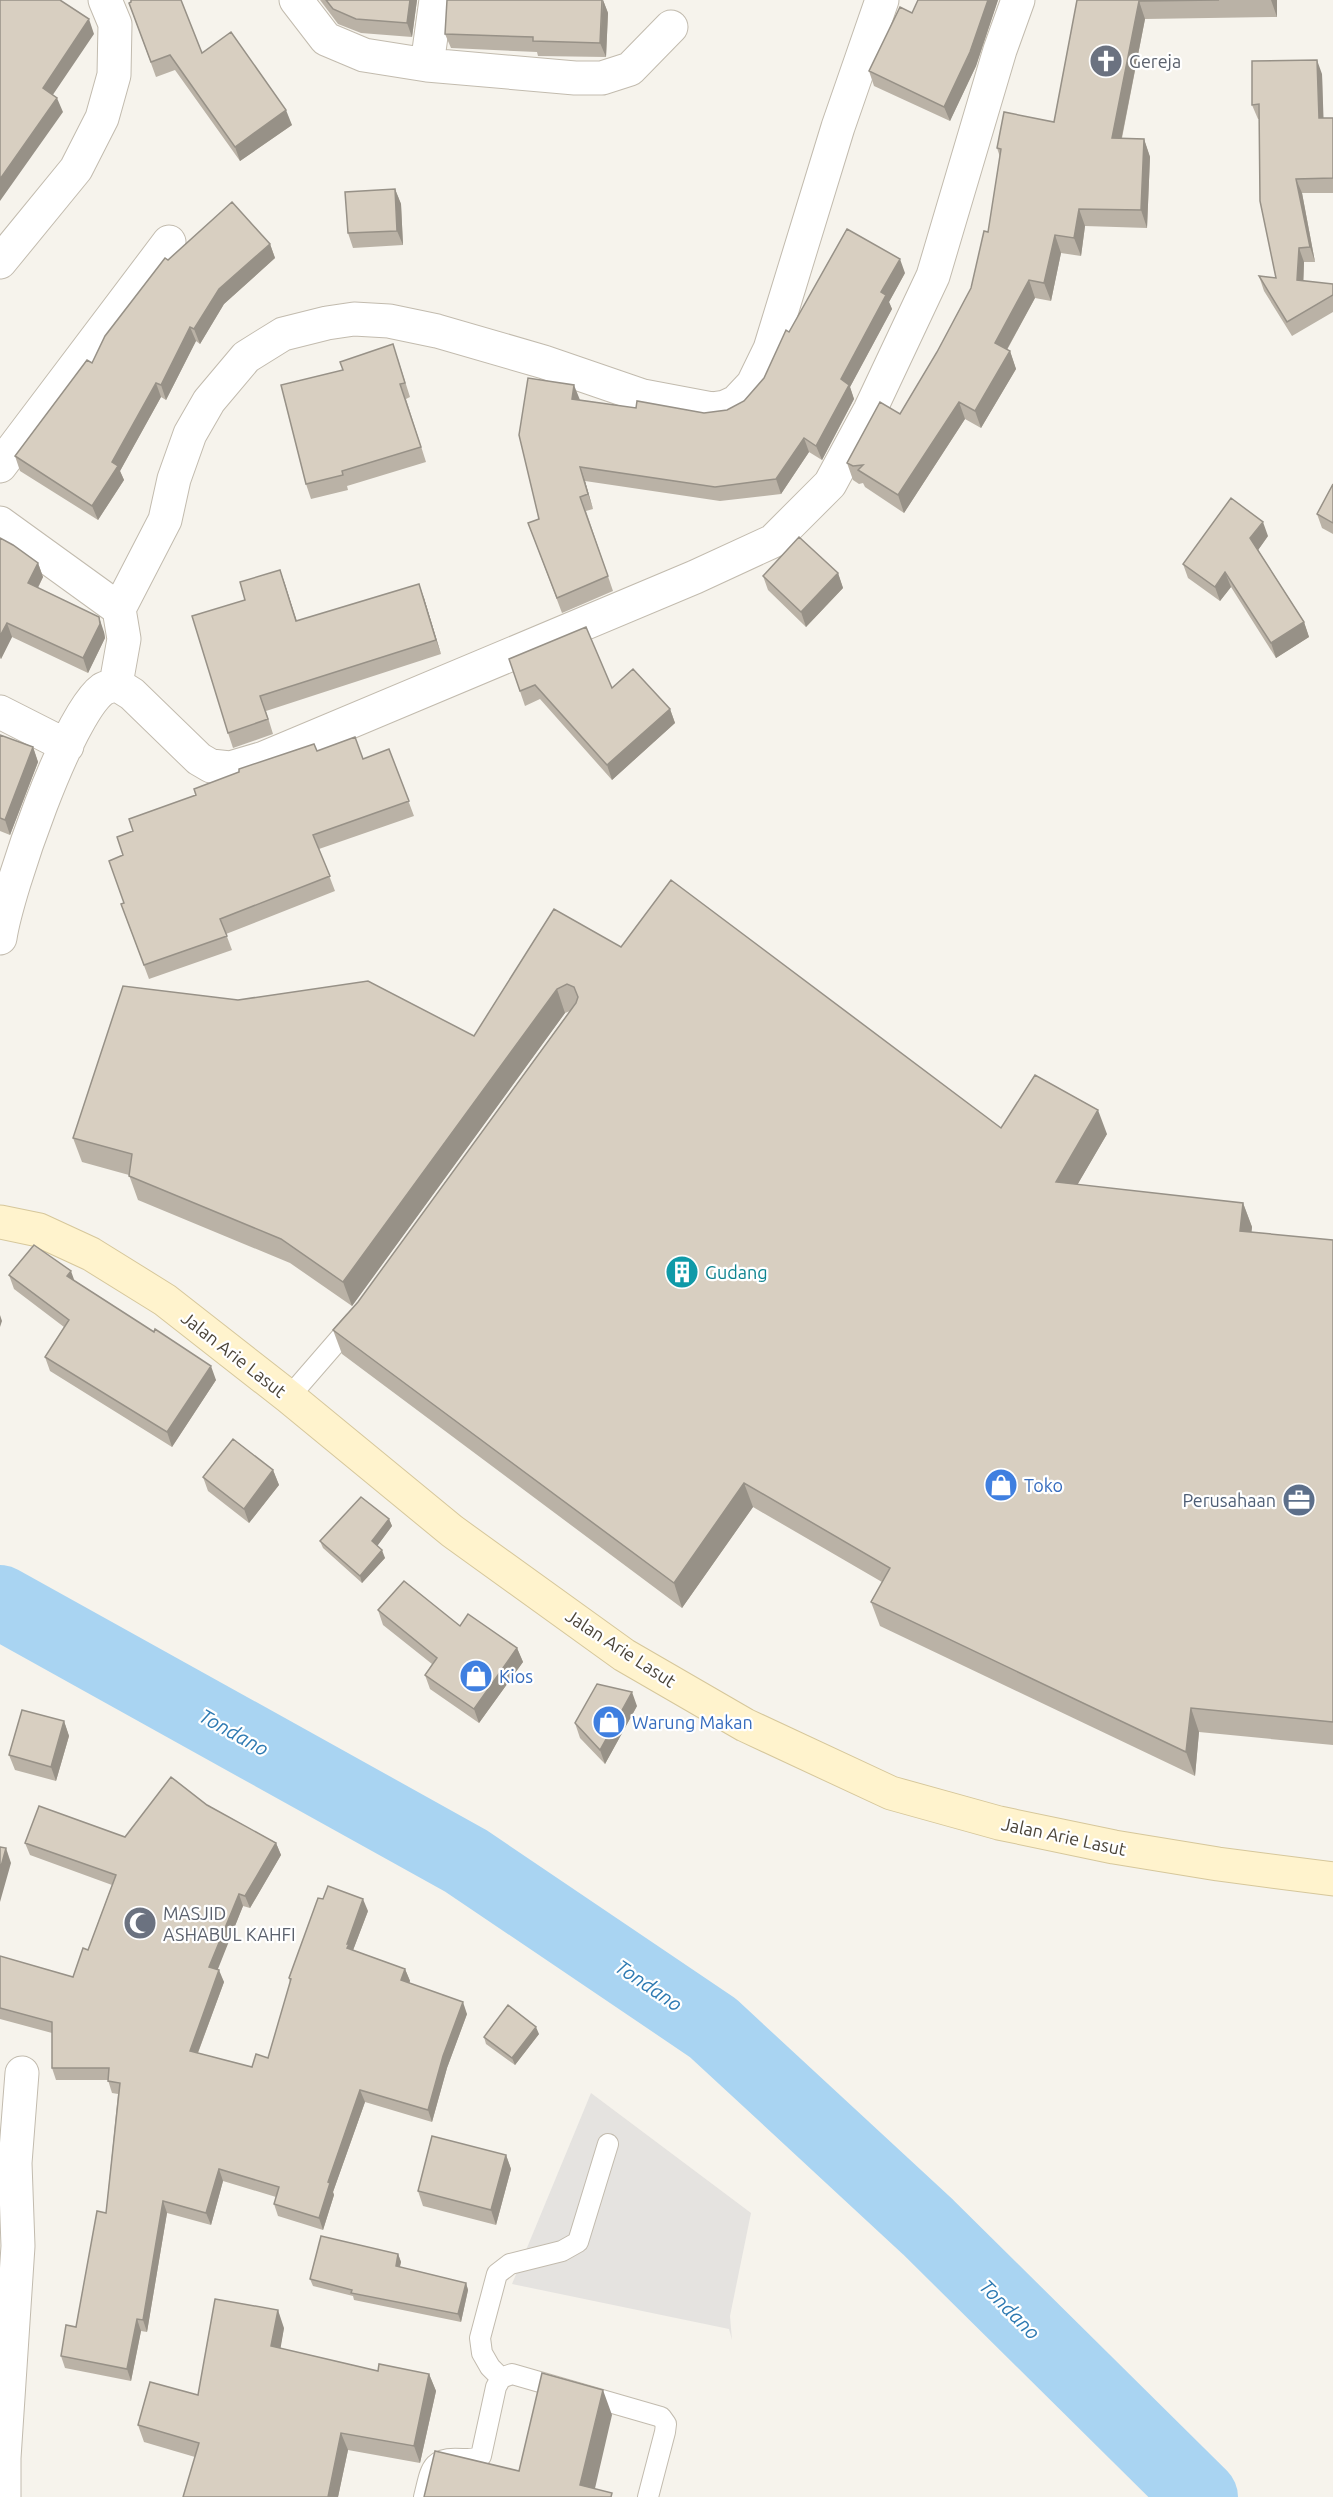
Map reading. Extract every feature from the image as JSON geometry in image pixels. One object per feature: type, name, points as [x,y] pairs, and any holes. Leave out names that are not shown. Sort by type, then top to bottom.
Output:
[{"type":"main road","name":"Jalan Arie Lasut","points":[[0,1222],[39,1230],[91,1254],[165,1300],[289,1397],[379,1473],[452,1530],[624,1655],[746,1725],[891,1793],[999,1823],[1079,1840],[1218,1864],[1333,1879]]},
{"type":"street","points":[[0,262],[76,170],[102,118],[114,75],[115,24],[105,0]]},
{"type":"street","points":[[296,0],[326,39],[364,55],[427,65],[602,78],[630,69],[671,27]]},
{"type":"street","points":[[427,65],[436,0]]},
{"type":"street","points":[[116,684],[124,639],[119,609],[165,520],[174,479],[190,434],[209,401],[246,357],[283,334],[354,319],[389,321],[437,331],[544,362],[643,396],[712,409],[736,402],[753,384],[770,349],[838,127],[882,0]]},
{"type":"street","points":[[116,684],[132,694],[199,759],[211,766],[230,768],[264,758],[422,693],[695,577],[773,541],[830,484],[870,410],[933,276],[1000,50],[1018,0]]},
{"type":"street","points":[[0,466],[169,242]]},
{"type":"street","points":[[0,523],[119,609]]},
{"type":"street","points":[[0,933],[55,767],[93,700],[104,688],[116,684]]},
{"type":"street","points":[[0,712],[67,746]]},
{"type":"street","points":[[4,2497],[4,2458],[18,2246],[15,2163],[22,2073]]},
{"type":"lane","points":[[289,1397],[364,1309]]},
{"type":"lane","points":[[501,2378],[490,2367],[482,2353],[480,2338],[497,2274],[510,2264],[562,2251],[578,2242],[608,2144]]},
{"type":"lane","points":[[424,2497],[431,2470],[438,2461],[447,2458],[474,2460],[481,2456],[496,2387],[501,2378],[512,2374],[661,2417],[666,2424],[665,2432],[648,2497]]},
{"type":"shaded area","points":[[591,2093],[751,2213],[730,2316],[732,2340],[729,2329],[512,2284]]},
{"type":"building","points":[[0,0],[60,0],[89,19],[43,88],[57,98],[0,179]]},
{"type":"building","points":[[131,0],[181,0],[202,53],[231,32],[286,110],[235,147],[170,55],[151,62],[129,3]]},
{"type":"building","points":[[326,0],[410,0],[407,23],[356,19],[333,9]]},
{"type":"building","points":[[447,0],[602,0],[600,43],[533,41],[533,37],[445,34]]},
{"type":"building","points":[[918,0],[988,0],[970,52],[944,107],[869,71],[900,7],[912,13]]},
{"type":"building","points":[[1077,0],[1219,0],[1139,1],[1112,138],[1144,139],[1141,210],[1079,209],[1074,238],[1055,235],[1044,283],[1029,280],[995,343],[1010,351],[975,411],[959,402],[898,495],[858,470],[863,465],[853,466],[847,463],[880,402],[900,414],[971,288],[984,231],[988,232],[1001,149],[997,148],[1004,112],[1054,122]]},
{"type":"building","points":[[1317,60],[1319,118],[1333,118],[1333,178],[1296,179],[1310,247],[1299,248],[1297,280],[1333,284],[1333,295],[1287,322],[1259,276],[1276,278],[1260,201],[1259,104],[1252,105],[1252,61]]},
{"type":"building","points":[[395,189],[397,231],[348,233],[345,192]]},
{"type":"building","points":[[232,202],[270,244],[219,289],[194,329],[190,327],[161,385],[156,383],[112,462],[118,466],[92,506],[15,456],[87,360],[92,363],[105,336],[165,258],[168,260]]},
{"type":"building","points":[[847,229],[900,259],[881,292],[886,295],[841,379],[849,385],[816,446],[804,438],[776,479],[715,487],[580,467],[588,494],[580,497],[608,576],[557,598],[528,523],[539,519],[519,435],[528,378],[574,385],[572,399],[636,408],[637,401],[704,413],[727,410],[744,401],[764,378],[786,330],[789,332]]},
{"type":"building","points":[[393,344],[405,383],[400,384],[421,447],[342,471],[343,475],[306,484],[281,385],[343,370],[340,362]]},
{"type":"building","points":[[1333,484],[1333,523],[1317,514]]},
{"type":"building","points":[[1231,498],[1263,522],[1250,538],[1304,622],[1271,643],[1225,572],[1215,587],[1183,564]]},
{"type":"building","points":[[799,537],[838,573],[801,612],[763,576]]},
{"type":"building","points":[[0,538],[38,563],[28,583],[99,617],[100,624],[83,658],[7,623],[0,636]]},
{"type":"building","points":[[280,570],[296,621],[419,584],[436,640],[260,696],[268,719],[228,733],[192,616],[245,600],[240,582]]},
{"type":"building","points":[[586,627],[612,688],[633,669],[670,709],[607,765],[535,685],[520,691],[509,659]]},
{"type":"building","points":[[0,735],[33,747],[5,820],[0,818]]},
{"type":"building","points":[[355,737],[363,759],[389,749],[409,801],[313,835],[330,876],[220,919],[227,936],[144,965],[121,904],[124,903],[109,861],[123,855],[117,837],[133,831],[129,819],[196,795],[194,789],[239,772],[239,769],[314,744],[317,751]]},
{"type":"building","points":[[671,880],[1001,1128],[1035,1075],[1098,1110],[1056,1182],[1243,1203],[1240,1231],[1333,1240],[1333,1722],[1191,1708],[1186,1752],[871,1602],[890,1568],[744,1483],[674,1583],[333,1330],[358,1302],[576,1003],[578,997],[574,987],[567,984],[557,989],[343,1282],[281,1239],[129,1176],[132,1154],[73,1138],[123,986],[238,1000],[368,981],[474,1036],[554,909],[621,947]]},
{"type":"building","points":[[34,1245],[71,1271],[67,1276],[211,1366],[167,1432],[45,1357],[69,1320],[9,1275]]},
{"type":"building","points":[[233,1439],[273,1470],[244,1509],[203,1477]]},
{"type":"building","points":[[361,1497],[389,1519],[372,1541],[382,1550],[360,1576],[320,1541]]},
{"type":"building","points":[[404,1581],[460,1626],[468,1614],[517,1648],[474,1709],[425,1675],[437,1658],[378,1610]]},
{"type":"building","points":[[597,1684],[632,1692],[600,1750],[575,1723]]},
{"type":"building","points":[[22,1710],[64,1721],[51,1767],[9,1755]]},
{"type":"building","points":[[171,1777],[207,1805],[276,1843],[245,1896],[239,1894],[209,1967],[219,1970],[190,2051],[252,2067],[256,2054],[268,2058],[291,1979],[289,1978],[318,1898],[323,1899],[328,1886],[363,1899],[347,1948],[405,1969],[401,1980],[463,2002],[443,2056],[428,2110],[360,2090],[328,2182],[330,2183],[319,2218],[274,2204],[279,2187],[219,2169],[206,2213],[163,2201],[143,2320],[137,2319],[127,2369],[61,2356],[66,2325],[76,2327],[97,2211],[106,2213],[120,2083],[108,2081],[109,2068],[52,2068],[52,2022],[0,2008],[0,1956],[73,1977],[83,1948],[88,1950],[116,1875],[25,1843],[39,1806],[125,1837]]},
{"type":"building","points":[[0,1847],[6,1848],[0,1870]]},
{"type":"building","points":[[508,2005],[536,2027],[512,2058],[484,2037]]},
{"type":"building","points":[[432,2136],[506,2155],[491,2210],[418,2191]]},
{"type":"building","points":[[321,2236],[398,2254],[396,2266],[466,2283],[458,2314],[351,2293],[352,2290],[310,2279]]},
{"type":"building","points":[[215,2299],[278,2310],[271,2346],[378,2371],[379,2364],[429,2374],[414,2446],[341,2433],[328,2497],[183,2497],[199,2443],[138,2425],[150,2382],[198,2395]]},
{"type":"building","points":[[542,2373],[603,2390],[580,2485],[612,2493],[611,2497],[424,2497],[435,2451],[519,2471]]},
{"type":"waterway","name":"Tondano","points":[[0,1602],[466,1861],[713,2028],[928,2227],[1201,2497]]},
{"type":"place","name":"Gereja","points":[[1106,61]]},
{"type":"place","name":"Gudang","points":[[682,1272]]},
{"type":"place","name":"Toko","points":[[1001,1485]]},
{"type":"place","name":"Perusahaan","points":[[1299,1500]]},
{"type":"place","name":"Kios","points":[[476,1676]]},
{"type":"place","name":"Warung Makan","points":[[609,1722]]},
{"type":"place","name":"MASJID ASHABUL KAHFI","points":[[140,1923]]}]
